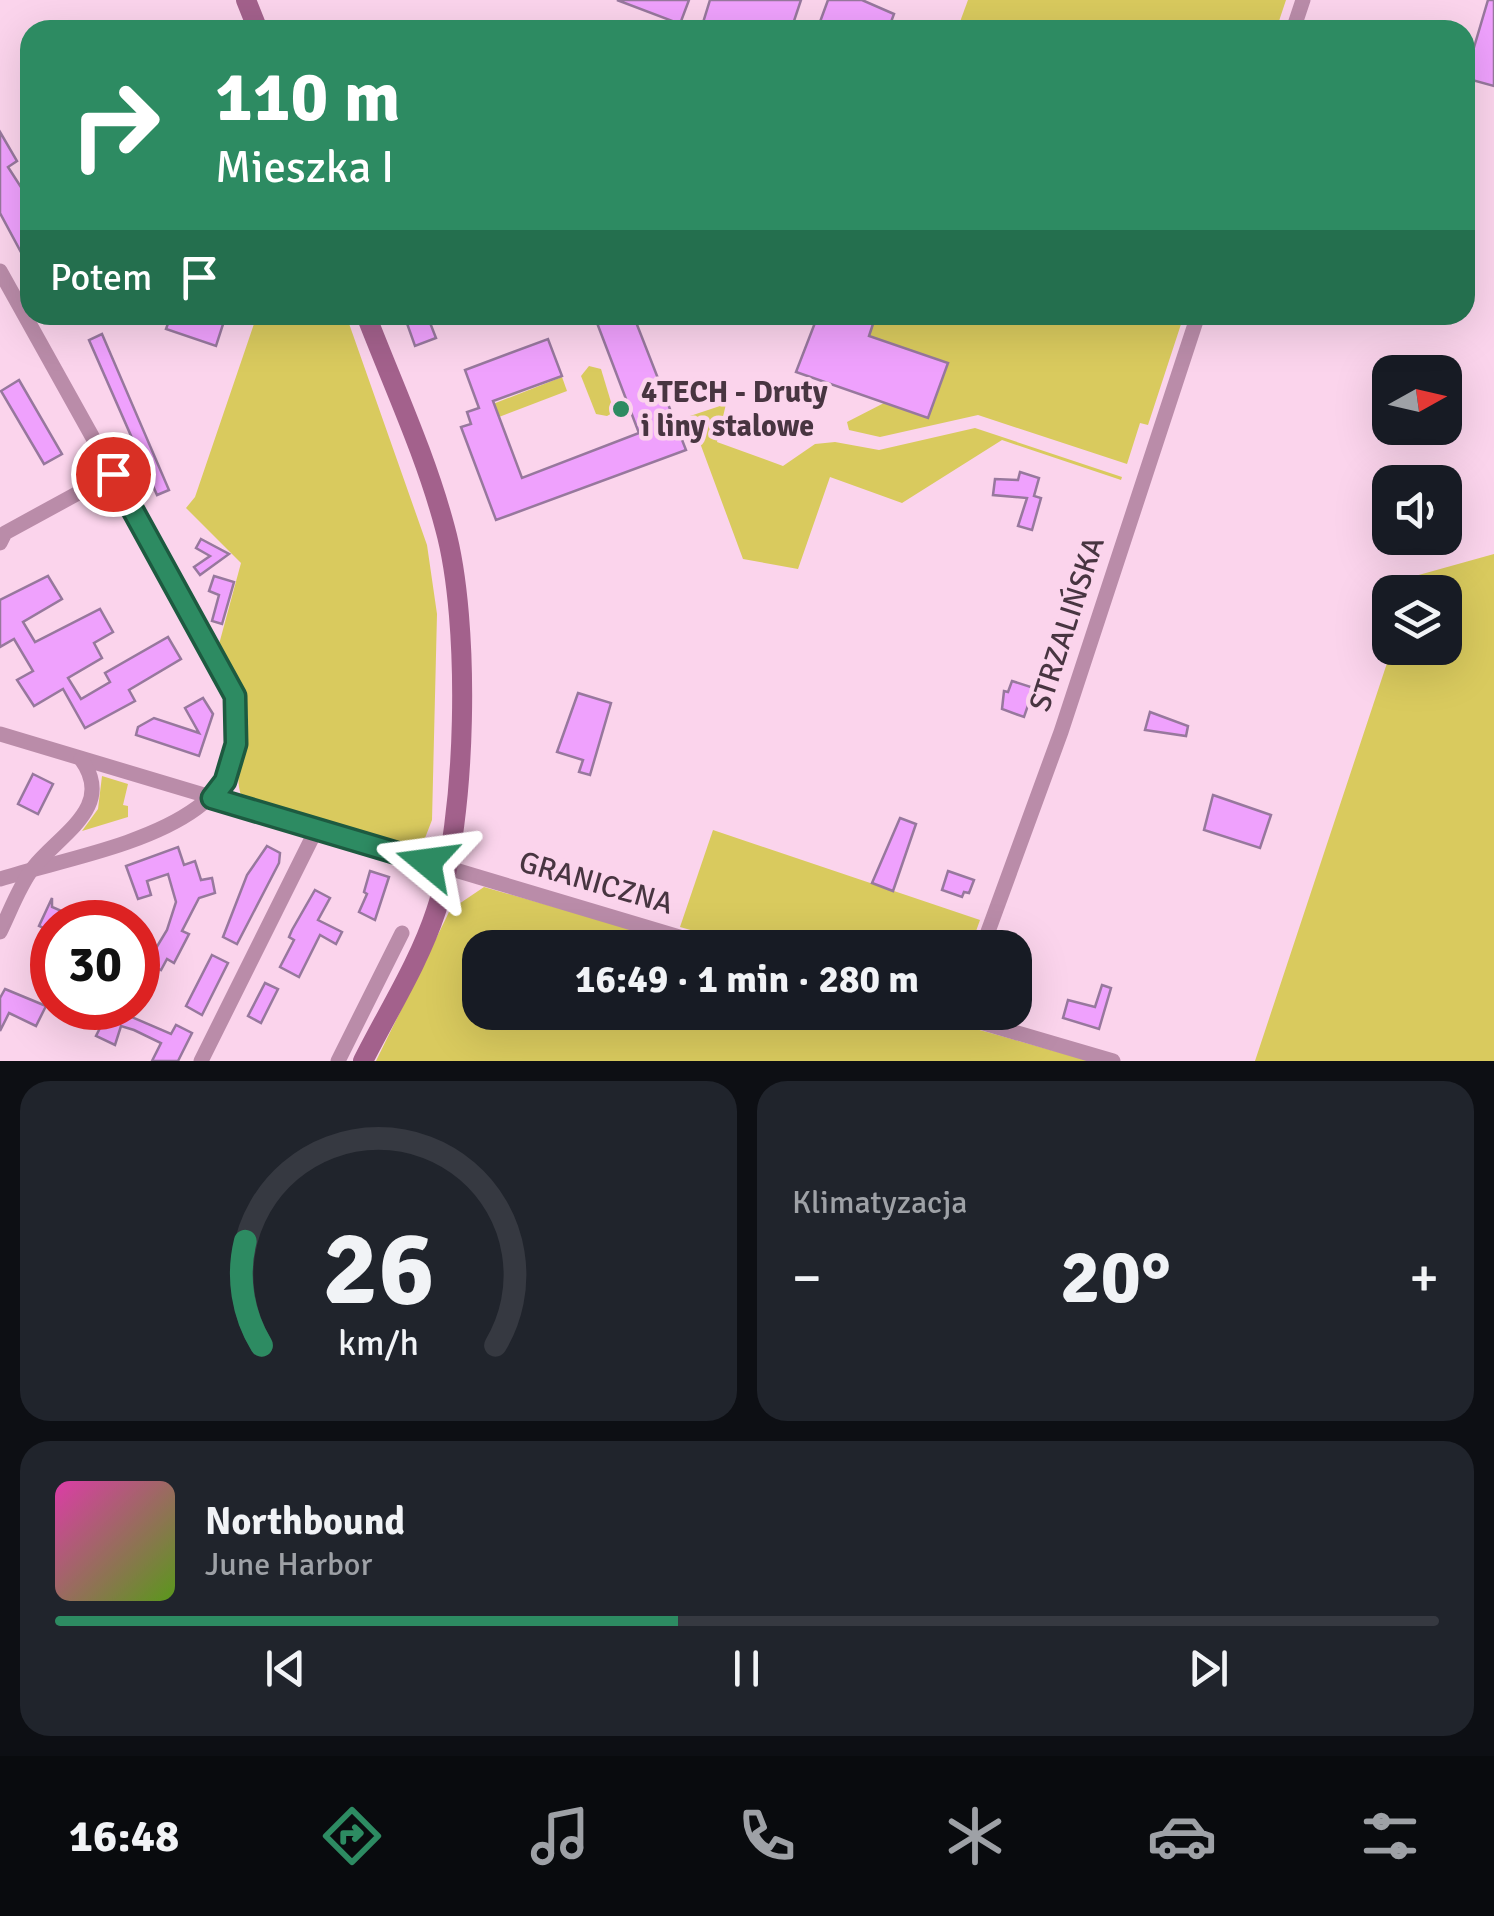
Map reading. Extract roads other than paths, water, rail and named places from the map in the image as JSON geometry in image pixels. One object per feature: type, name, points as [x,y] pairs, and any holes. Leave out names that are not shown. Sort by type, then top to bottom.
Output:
[{"type":"main road","points":[[363,1061],[434,917],[450,866],[458,821],[460,632],[445,526],[370,325]]},
{"type":"street","points":[[0,271],[20,307]]},
{"type":"street","points":[[0,879],[178,824],[212,798],[225,781],[236,744],[235,696],[30,325]]},
{"type":"street","name":"STRZALIŃSKA","points":[[989,930],[1061,732],[1195,325]]},
{"type":"street","points":[[0,543],[5,532],[113,474]]},
{"type":"street","name":"GRANICZNA","points":[[0,734],[658,930]]},
{"type":"street","points":[[0,932],[32,869],[89,808],[94,793],[91,772],[82,759]]},
{"type":"street","points":[[200,1061],[316,830]]},
{"type":"street","points":[[338,1061],[402,933]]},
{"type":"street","points":[[1008,1030],[1114,1061]]},
{"type":"place","name":"4TECH - Druty i liny stalowe","points":[[621,409]]}]
